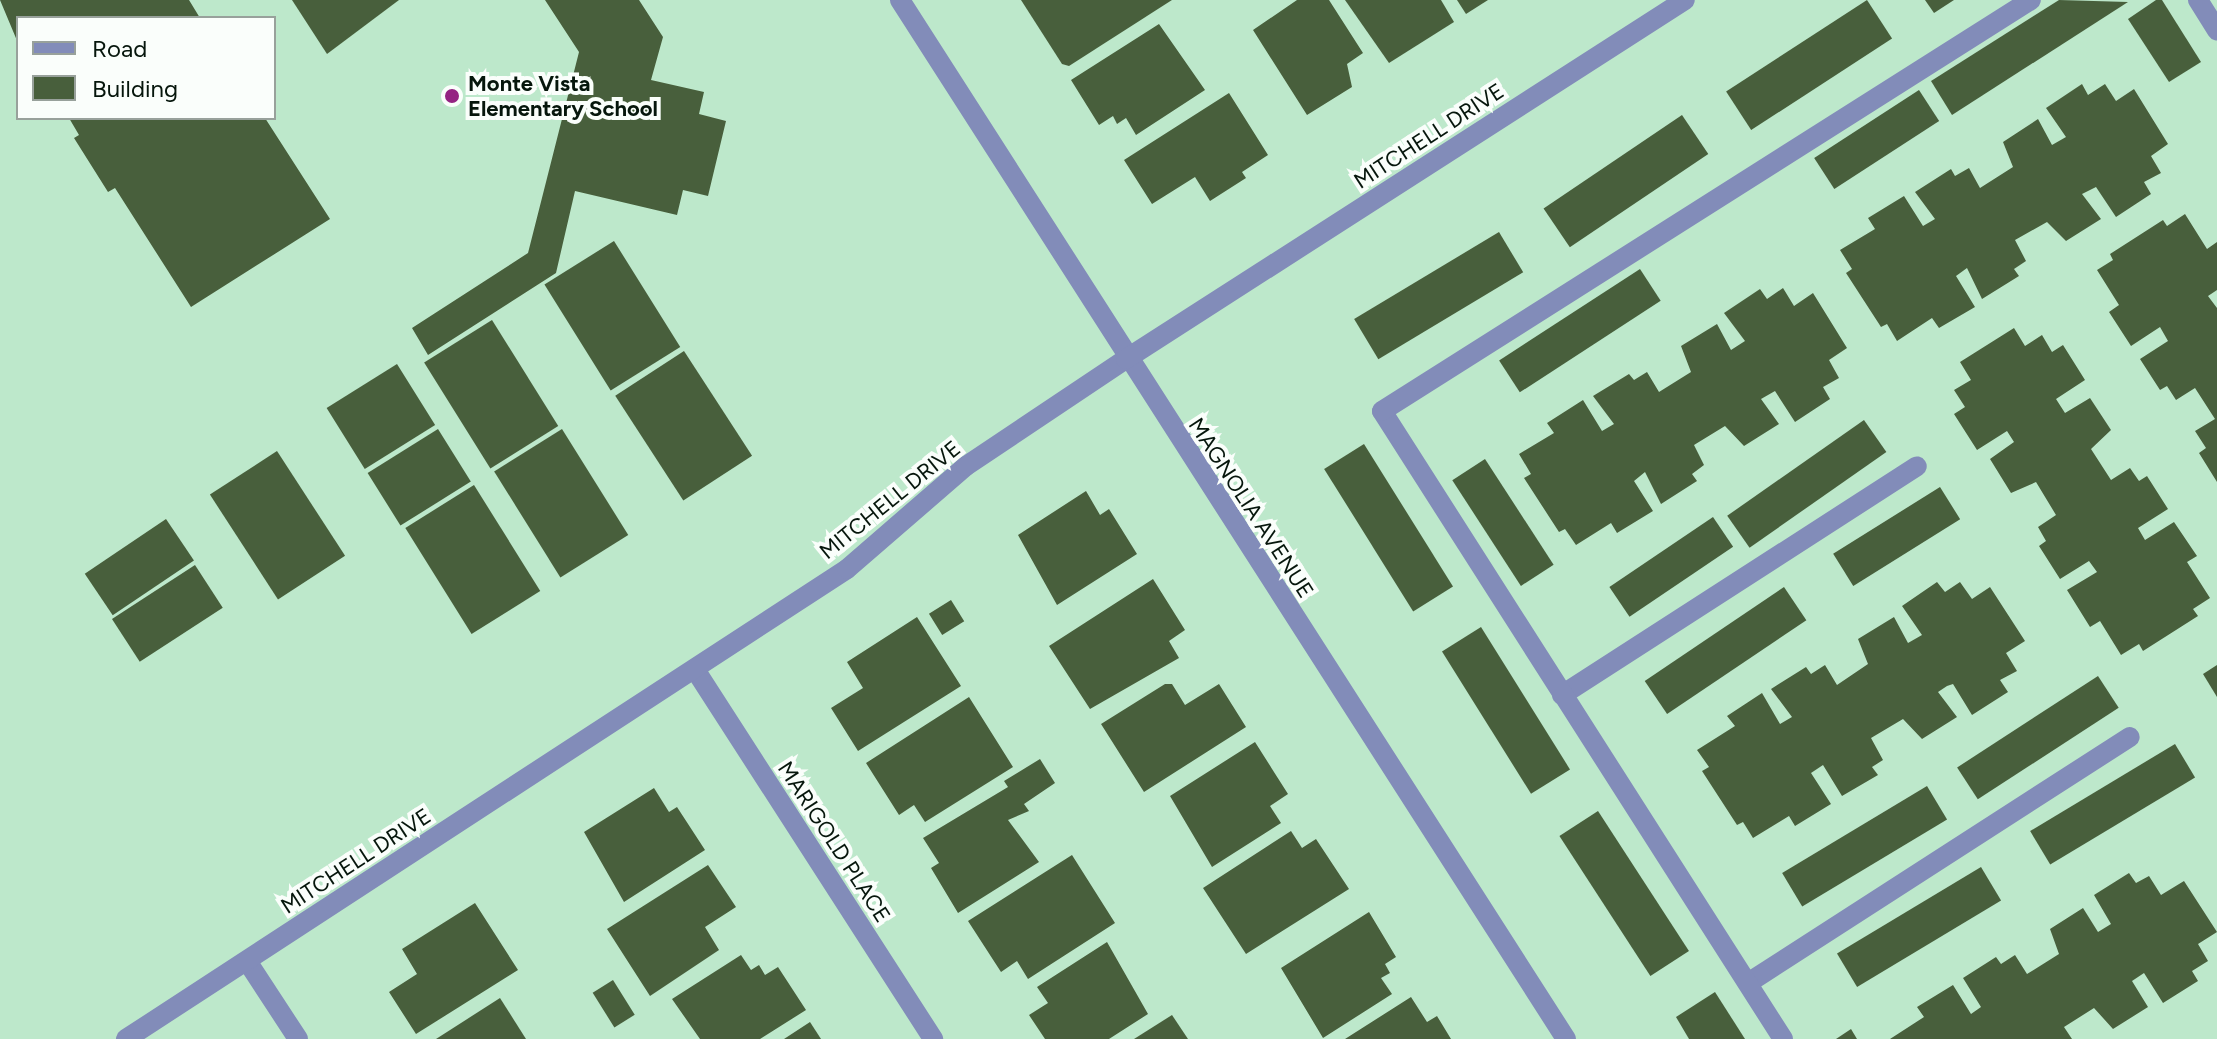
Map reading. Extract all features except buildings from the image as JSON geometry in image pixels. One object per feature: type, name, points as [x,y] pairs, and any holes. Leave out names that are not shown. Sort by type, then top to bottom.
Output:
[{"type":"street","name":"MAGNOLIA AVENUE","points":[[900,0],[1126,359],[1566,1039]]},
{"type":"street","name":"MITCHELL DRIVE","points":[[126,1039],[696,671],[847,569],[966,466],[1126,359],[1685,0]]},
{"type":"street","points":[[1783,1039],[1382,411],[2031,0]]},
{"type":"street","points":[[2198,0],[2217,30]]},
{"type":"street","points":[[1562,695],[1917,466]]},
{"type":"street","name":"MARIGOLD PLACE","points":[[696,671],[933,1039]]},
{"type":"street","points":[[1748,983],[2129,737]]},
{"type":"street","points":[[247,961],[298,1039]]},
{"type":"place","name":"Monte Vista Elementary School","points":[[452,96]]}]
